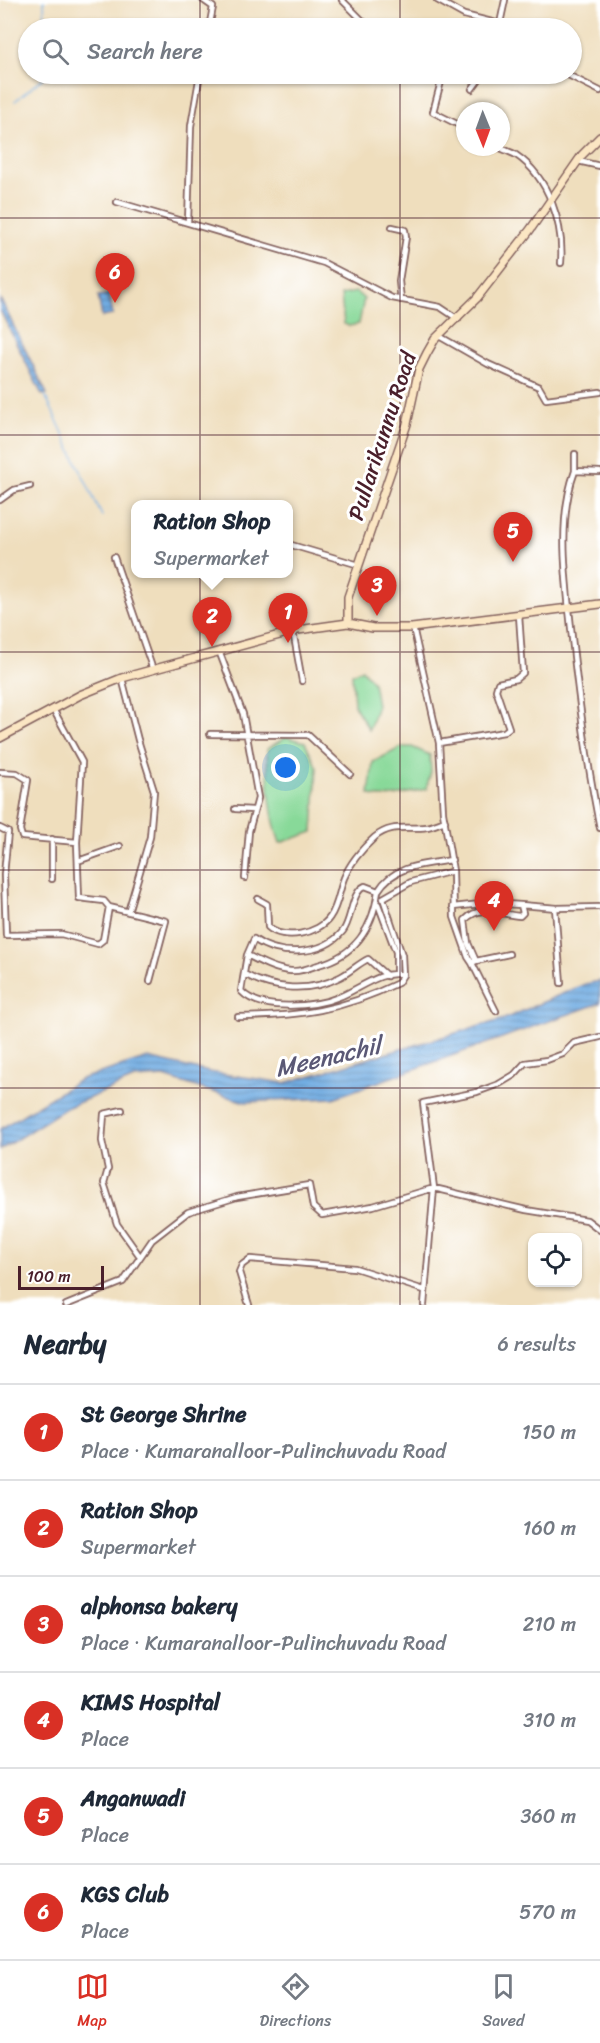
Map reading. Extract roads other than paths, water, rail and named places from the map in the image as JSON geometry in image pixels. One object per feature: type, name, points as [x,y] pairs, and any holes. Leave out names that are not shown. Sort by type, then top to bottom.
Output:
[{"type":"main road","name":"Pullarikunnu Road","points":[[348,623],[348,597],[407,424],[419,369],[439,336],[458,319],[501,268],[578,161],[600,137]]},
{"type":"main road","points":[[0,738],[53,709],[122,678],[293,631],[348,623],[373,627],[413,627],[600,604]]},
{"type":"street","points":[[203,0],[212,3],[211,18]]},
{"type":"street","points":[[342,0],[360,18]]},
{"type":"street","points":[[437,0],[474,18]]},
{"type":"street","points":[[501,18],[505,0]]},
{"type":"street","points":[[582,82],[600,91]]},
{"type":"street","points":[[188,222],[191,126],[198,84]]},
{"type":"street","points":[[440,84],[433,112],[456,124]]},
{"type":"street","points":[[472,89],[476,84]]},
{"type":"street","points":[[510,152],[516,155],[541,181],[551,200],[562,247],[561,262]]},
{"type":"street","points":[[578,161],[600,166]]},
{"type":"street","points":[[117,202],[324,263],[376,291],[401,300],[440,308],[458,319]]},
{"type":"street","points":[[392,227],[405,230],[406,237],[399,282],[401,300]]},
{"type":"street","points":[[439,336],[488,364],[541,388],[547,399],[600,392]]},
{"type":"street","points":[[574,454],[575,471],[569,486],[563,544],[582,726],[600,828]]},
{"type":"street","points":[[575,471],[600,472]]},
{"type":"street","points":[[0,500],[14,490],[30,486]]},
{"type":"street","points":[[293,545],[359,565]]},
{"type":"street","points":[[114,557],[153,670]]},
{"type":"street","points":[[439,743],[504,732],[509,728],[496,690],[498,683],[516,679],[523,674],[519,615]]},
{"type":"street","points":[[413,627],[439,743],[445,821],[453,871],[453,907],[496,1011]]},
{"type":"street","points":[[293,631],[302,681]]},
{"type":"street","points":[[219,651],[248,734],[258,798],[253,810],[244,878]]},
{"type":"street","points":[[122,678],[154,791],[150,837],[128,912]]},
{"type":"street","points":[[53,709],[81,758],[77,842],[80,898],[104,901],[109,907],[166,921],[150,981]]},
{"type":"street","points":[[210,734],[308,735],[350,774]]},
{"type":"street","points":[[0,772],[17,773],[28,780],[21,836]]},
{"type":"street","points":[[235,809],[253,810]]},
{"type":"street","points":[[258,899],[267,903],[268,927],[272,931],[288,935],[312,930],[325,923],[330,917],[344,877],[354,861],[375,837],[392,827],[427,827],[445,821]]},
{"type":"street","points":[[0,828],[21,836],[77,842]]},
{"type":"street","points":[[8,832],[3,895],[6,935],[61,934],[83,938],[98,944],[103,940],[109,907]]},
{"type":"street","points":[[52,839],[50,855],[52,879]]},
{"type":"street","points":[[78,861],[120,846]]},
{"type":"street","points":[[396,973],[396,952],[378,903],[378,891],[390,877],[404,869],[452,860]]},
{"type":"street","points":[[238,1017],[278,1017],[345,1006],[398,983],[403,975],[402,955],[383,898],[411,882],[453,871]]},
{"type":"street","points":[[378,891],[365,886],[361,888],[345,929],[326,943],[287,952],[269,948],[254,939],[247,955],[242,994],[253,1000],[281,1005],[326,1002],[387,975],[396,973],[403,975]]},
{"type":"street","points":[[247,955],[269,966],[291,971],[327,963],[347,952],[364,936],[378,903]]},
{"type":"street","points":[[453,907],[490,903],[555,908],[600,907]]},
{"type":"street","points":[[474,962],[468,943],[465,920],[471,914],[489,910],[520,916],[524,913],[521,904]]},
{"type":"street","points":[[555,908],[561,983]]},
{"type":"street","points":[[474,962],[509,954]]},
{"type":"street","points":[[244,974],[276,987],[305,987],[340,976],[368,959],[387,975]]},
{"type":"street","points":[[424,1305],[434,1188],[423,1103],[499,1084],[514,1076],[525,1063],[547,1060],[563,1054],[574,1043],[600,1037]]},
{"type":"street","points":[[122,1110],[104,1114],[102,1141],[108,1169],[104,1183],[117,1224],[140,1255]]},
{"type":"street","points":[[66,1305],[78,1303],[123,1282],[152,1240],[188,1212],[237,1197],[309,1185],[313,1207],[321,1215],[373,1206],[434,1188],[526,1210],[587,1220],[600,1230]]},
{"type":"street","points":[[249,1305],[239,1272],[242,1265],[250,1259],[355,1268],[424,1290]]},
{"type":"water","points":[[109,294],[113,315],[102,317],[98,296]]},
{"type":"water","points":[[0,298],[47,394],[42,395],[0,310]]},
{"type":"water","points":[[600,981],[600,1003],[333,1098],[245,1102],[164,1077],[134,1079],[66,1108],[0,1150],[0,1129],[81,1079],[148,1058],[209,1072],[285,1083],[504,1019],[585,984]]},
{"type":"waterway","points":[[44,0],[45,18]]},
{"type":"waterway","points":[[15,101],[36,84]]},
{"type":"waterway","points":[[45,395],[102,516]]},
{"type":"place","name":"KGS Club","points":[[115,303]]},
{"type":"place","name":"Anganwadi","points":[[513,562]]},
{"type":"place","name":"alphonsa bakery","points":[[377,616]]},
{"type":"place","name":"St George Shrine","points":[[288,643]]},
{"type":"place","name":"Ration Shop","points":[[212,647]]},
{"type":"place","name":"KIMS Hospital","points":[[494,931]]},
{"type":"water label","name":"Meenachil","points":[[328,1057]]}]
